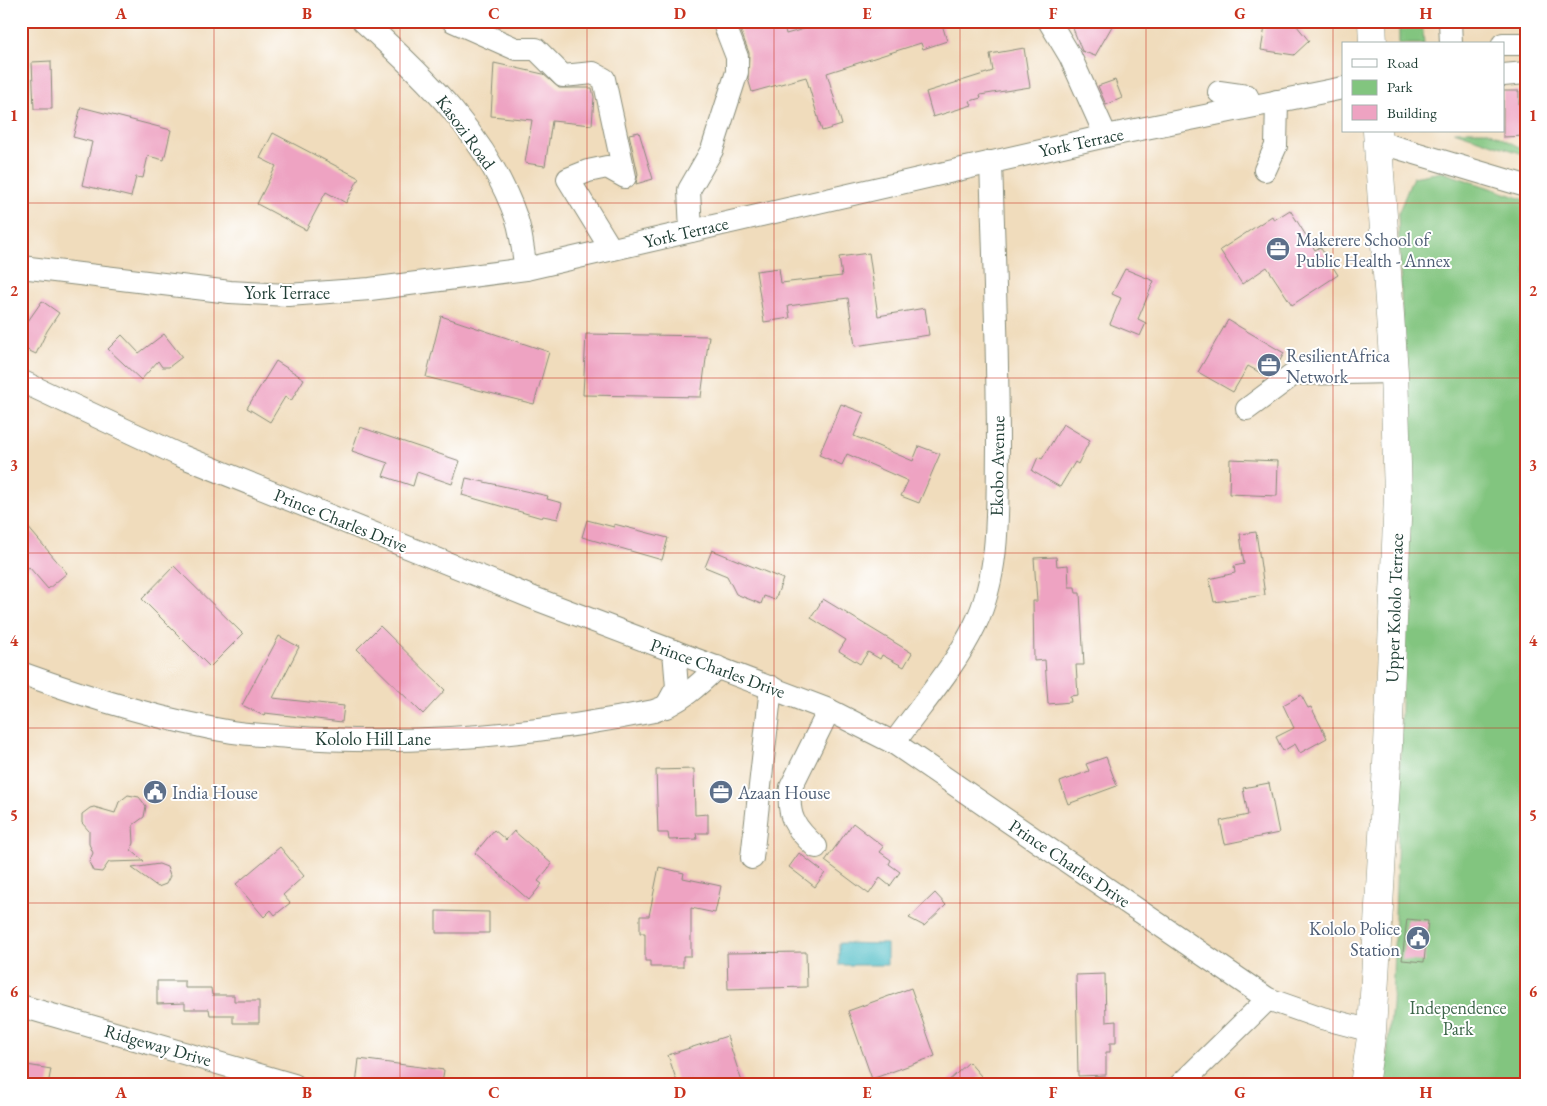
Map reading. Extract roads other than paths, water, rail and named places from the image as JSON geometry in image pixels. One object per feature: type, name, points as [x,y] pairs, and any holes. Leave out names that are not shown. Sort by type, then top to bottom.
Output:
[{"type":"main road","points":[[1372,21],[1373,42]]},
{"type":"main road","name":"Upper Kololo Terrace","points":[[1364,1085],[1372,1031],[1397,549],[1398,496],[1394,372],[1378,136]]},
{"type":"street","name":"Kasozi Road","points":[[363,21],[418,70],[450,106],[480,147],[506,193],[518,223],[526,269]]},
{"type":"street","points":[[453,21],[516,49],[536,49],[563,76],[593,73],[604,79],[625,177],[607,167],[588,171],[568,179],[611,250]]},
{"type":"street","points":[[691,231],[689,190],[712,150],[737,72],[737,57],[723,21]]},
{"type":"street","points":[[1049,21],[1070,56],[1106,136]]},
{"type":"street","points":[[1450,21],[1451,42]]},
{"type":"street","points":[[1504,44],[1526,44]]},
{"type":"street","points":[[1504,75],[1526,74]]},
{"type":"street","name":"York Terrace","points":[[21,267],[230,292],[288,294],[370,289],[526,269],[1106,136],[1342,88]]},
{"type":"street","points":[[1218,92],[1247,96],[1252,106]]},
{"type":"street","points":[[1265,170],[1276,146],[1277,101]]},
{"type":"street","points":[[1378,136],[1526,186]]},
{"type":"street","name":"Ekobo Avenue","points":[[894,743],[954,659],[976,624],[987,590],[994,554],[997,504],[998,406],[991,162]]},
{"type":"street","points":[[1247,409],[1294,374],[1394,372]]},
{"type":"street","name":"Prince Charles Drive","points":[[21,381],[179,455],[536,599],[829,710],[894,743],[1268,999],[1322,1018],[1372,1031]]},
{"type":"street","points":[[666,707],[677,687],[674,651]]},
{"type":"street","name":"Kololo Hill Lane","points":[[21,673],[94,699],[164,718],[234,732],[332,740],[430,740],[543,728],[634,715],[666,707],[689,693],[716,667]]},
{"type":"street","points":[[752,858],[771,687]]},
{"type":"street","points":[[816,847],[796,829],[789,800],[791,787],[829,710]]},
{"type":"street","points":[[1180,1085],[1268,999]]},
{"type":"street","name":"Ridgeway Drive","points":[[21,1006],[294,1085]]},
{"type":"water","points":[[839,943],[887,944],[887,965],[839,965]]},
{"type":"place","name":"Makerere School of Public Health - Annex","points":[[1278,249]]},
{"type":"place","name":"ResilientAfrica Network","points":[[1269,365]]},
{"type":"place","name":"India House","points":[[155,792]]},
{"type":"place","name":"Azaan House","points":[[721,792]]},
{"type":"place","name":"Kololo Police Station","points":[[1418,938]]},
{"type":"park label","name":"Independence Park","points":[[1458,1017]]}]
